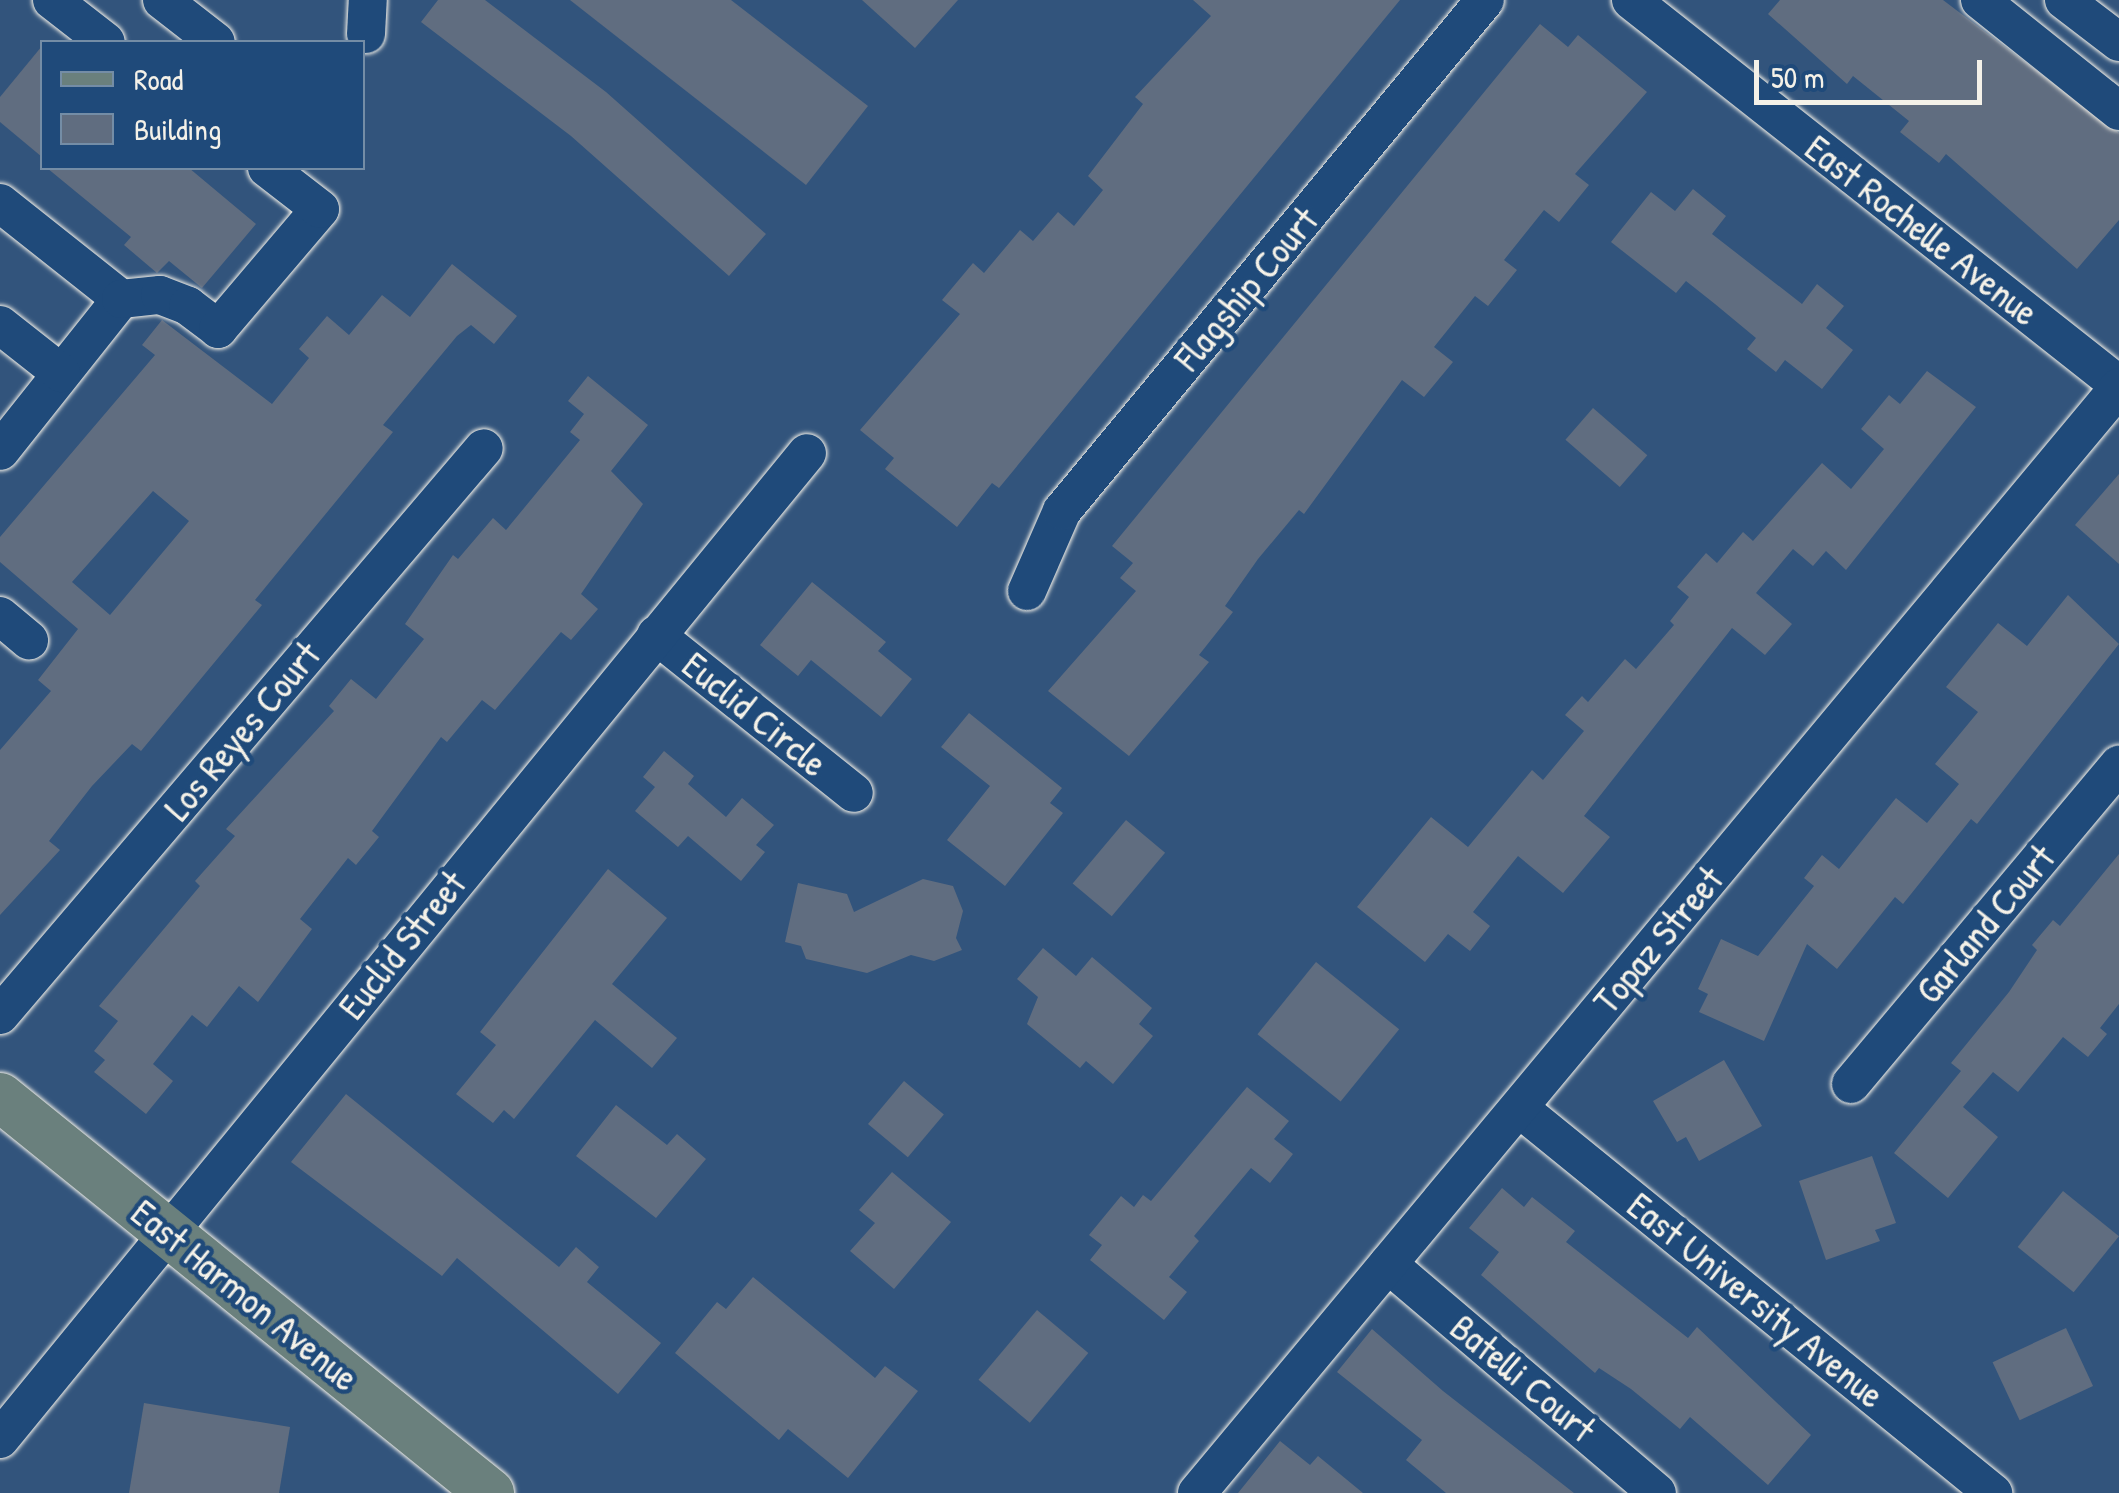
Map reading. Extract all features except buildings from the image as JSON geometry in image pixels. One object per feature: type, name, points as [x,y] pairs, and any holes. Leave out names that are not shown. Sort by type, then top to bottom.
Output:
[{"type":"main road","name":"East Harmon Avenue","points":[[0,1097],[490,1493]]},
{"type":"street","points":[[52,0],[103,40]]},
{"type":"street","points":[[162,0],[213,40]]},
{"type":"street","name":"Flagship Court","points":[[1027,591],[1062,511],[1486,0]]},
{"type":"street","name":"East Rochelle Avenue","points":[[1631,0],[2119,386]]},
{"type":"street","points":[[1980,0],[2119,112]]},
{"type":"street","points":[[2064,0],[2119,42]]},
{"type":"street","points":[[0,203],[121,299],[160,295],[188,306],[218,330],[320,209],[270,170]]},
{"type":"street","points":[[0,451],[121,299]]},
{"type":"street","points":[[0,325],[61,374]]},
{"type":"street","name":"Topaz Street","points":[[1197,1493],[2119,386]]},
{"type":"street","name":"Los Reyes Court","points":[[0,1015],[484,448]]},
{"type":"street","name":"Euclid Street","points":[[0,1438],[808,453]]},
{"type":"street","name":"Euclid Circle","points":[[656,635],[854,793]]},
{"type":"street","name":"Garland Court","points":[[1852,1084],[2119,765]]},
{"type":"street","name":"East University Avenue","points":[[1519,1108],[1993,1493]]},
{"type":"street","name":"Batelli Court","points":[[1388,1264],[1657,1493]]}]
